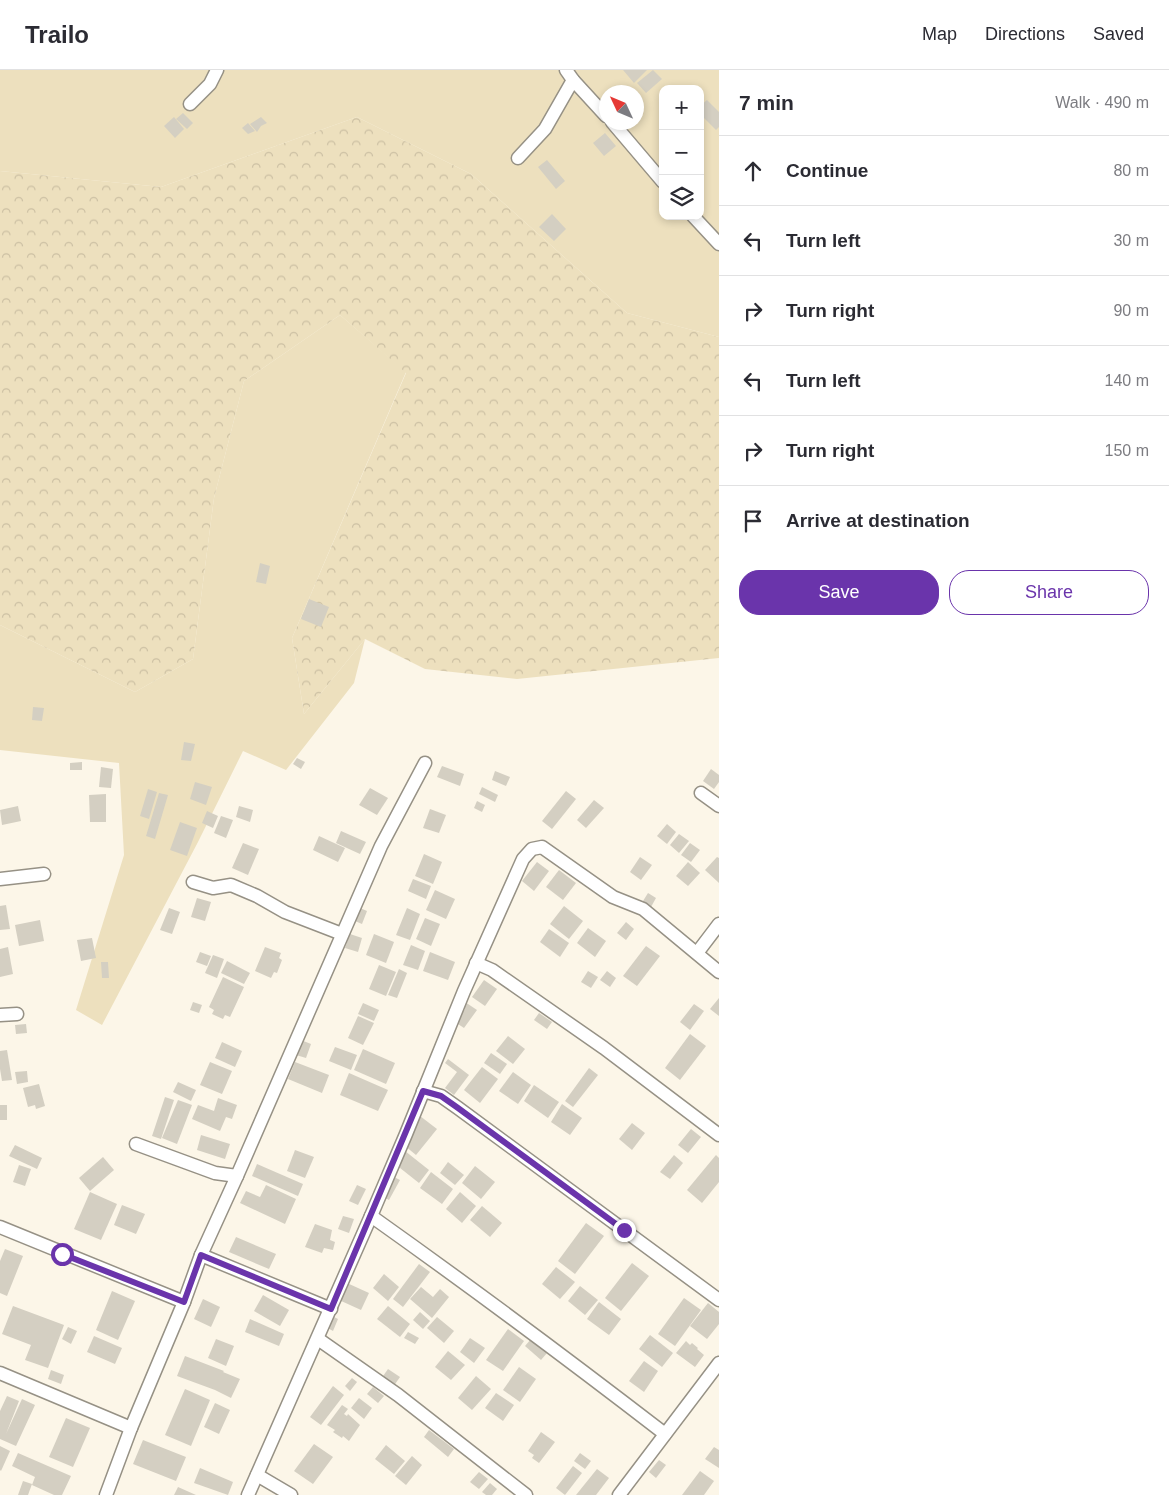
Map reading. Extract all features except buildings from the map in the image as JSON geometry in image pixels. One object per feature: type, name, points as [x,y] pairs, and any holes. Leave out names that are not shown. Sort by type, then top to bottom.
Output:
[{"type":"street","points":[[190,104],[210,84],[217,70]]},
{"type":"street","points":[[518,158],[545,129],[570,75],[599,108]]},
{"type":"street","points":[[619,130],[659,177]]},
{"type":"street","points":[[696,220],[719,244]]},
{"type":"street","points":[[106,1495],[201,1255],[381,846],[425,763]]},
{"type":"street","points":[[701,793],[719,806]]},
{"type":"street","points":[[248,1495],[371,1216],[476,963],[523,859],[532,848],[542,846],[613,897],[643,909],[719,972]]},
{"type":"street","points":[[0,879],[44,874]]},
{"type":"street","points":[[193,882],[213,888],[231,885],[257,896],[285,912],[342,934]]},
{"type":"street","points":[[697,953],[719,924]]},
{"type":"street","points":[[476,963],[492,970],[604,1048],[719,1135]]},
{"type":"street","points":[[0,1016],[17,1014]]},
{"type":"street","points":[[423,1091],[441,1096],[458,1108],[719,1300]]},
{"type":"street","points":[[136,1144],[215,1173],[237,1176]]},
{"type":"street","points":[[371,1216],[510,1316],[665,1434]]},
{"type":"street","points":[[0,1227],[184,1302]]},
{"type":"street","points":[[201,1255],[331,1309]]},
{"type":"street","points":[[318,1339],[398,1396],[526,1495]]},
{"type":"street","points":[[619,1495],[719,1363]]},
{"type":"street","points":[[0,1373],[131,1428]]},
{"type":"street","points":[[257,1475],[291,1495]]},
{"type":"green space","points":[[0,70],[719,70],[719,337],[627,313],[471,174],[357,117],[161,187],[0,171]]},
{"type":"green space","points":[[357,117],[471,174],[627,313],[719,337],[719,658],[517,679],[425,669],[365,639],[304,714],[292,638],[406,373],[340,315],[244,381],[214,498],[193,659],[135,692],[0,625],[0,171],[161,187]]},
{"type":"green space","points":[[340,315],[406,372],[292,638],[304,714],[365,639],[354,683],[286,770],[243,751],[198,842],[102,1025],[76,1010],[124,855],[119,763],[0,750],[0,625],[135,692],[193,659],[214,498],[244,381]]},
{"type":"route","points":[[62,1254],[184,1302],[201,1255],[331,1309],[423,1091],[441,1096],[624,1230]]}]
